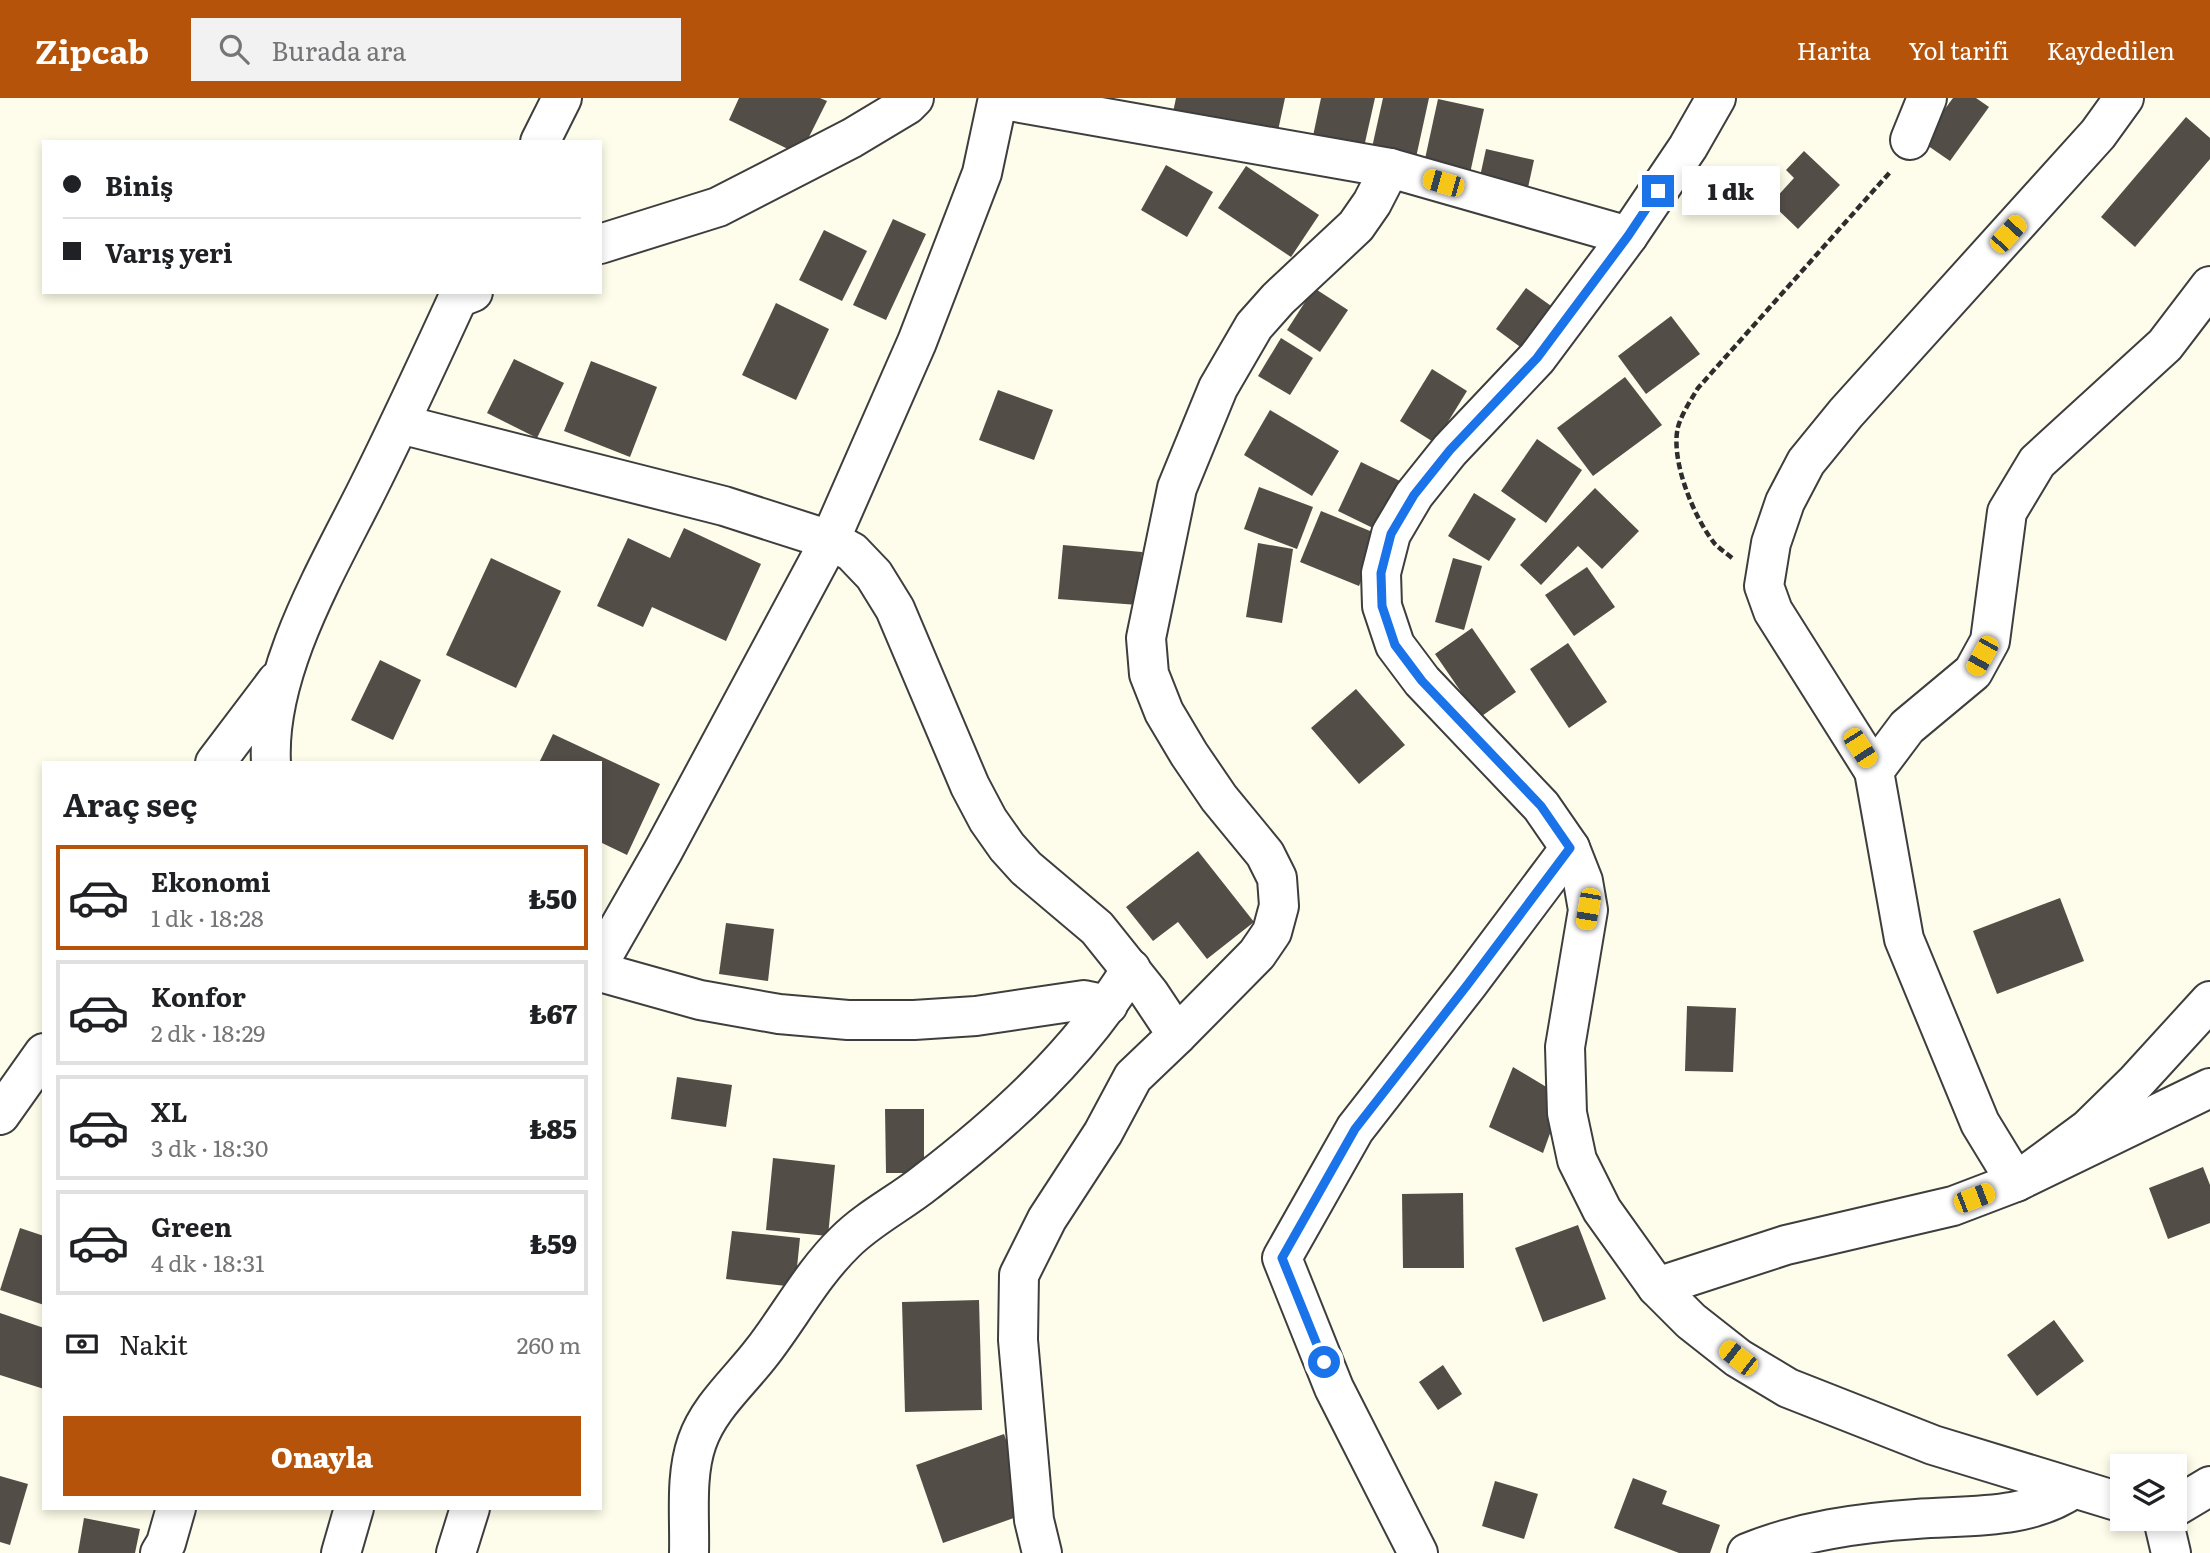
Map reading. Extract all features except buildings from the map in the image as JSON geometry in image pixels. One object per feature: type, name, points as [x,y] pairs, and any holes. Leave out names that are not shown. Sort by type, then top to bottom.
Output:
[{"type":"street","points":[[541,140],[562,98]]},
{"type":"street","points":[[1716,98],[1688,147],[1628,236],[1537,358],[1450,450],[1414,495],[1391,534],[1381,573],[1382,606],[1395,645],[1422,681],[1541,806],[1570,848],[1583,881],[1588,909],[1565,1046],[1567,1113],[1577,1160],[1602,1210],[1657,1287],[1691,1321],[1738,1358],[1787,1388],[1933,1445],[2110,1499]]},
{"type":"street","points":[[1910,140],[1927,98]]},
{"type":"street","points":[[2016,1182],[1980,1122],[1904,939],[1874,771],[1773,611],[1765,586],[1774,532],[1805,462],[2098,134],[2124,98]]},
{"type":"street","points":[[602,958],[663,851],[830,540],[917,342],[982,173],[998,99],[1390,168],[1628,236]]},
{"type":"street","points":[[602,243],[718,207],[852,138],[905,100]]},
{"type":"street","points":[[1042,1553],[1034,1520],[1018,1340],[1019,1275],[1047,1219],[1103,1133],[1133,1077],[1257,954],[1272,932],[1279,906],[1277,878],[1265,854],[1219,798],[1189,754],[1164,712],[1150,674],[1146,638],[1177,488],[1217,388],[1254,326],[1278,299],[1356,226],[1372,203],[1390,168]]},
{"type":"street","points":[[1874,771],[1907,727],[1973,672],[1990,641],[2007,512],[2037,462],[2165,345],[2210,286]]},
{"type":"street","points":[[271,761],[275,702],[303,620],[464,294]]},
{"type":"street","points":[[400,424],[724,506],[830,540],[852,552],[874,575],[895,609],[964,774],[988,820],[1026,867],[1097,928],[1131,969],[1177,1035]]},
{"type":"street","points":[[217,761],[287,668]]},
{"type":"street","points":[[1418,1553],[1334,1388],[1282,1258],[1355,1129],[1570,848]]},
{"type":"street","points":[[689,1553],[691,1469],[697,1442],[709,1417],[762,1352],[824,1265],[871,1219],[908,1196],[981,1140],[1080,1042],[1131,969]]},
{"type":"street","points":[[602,973],[700,1000],[779,1014],[848,1020],[976,1016],[1083,1000],[1108,1005]]},
{"type":"street","points":[[2016,1182],[2088,1129],[2136,1082],[2210,1001]]},
{"type":"street","points":[[0,1115],[42,1056]]},
{"type":"street","points":[[1657,1287],[1786,1245],[1953,1206],[2016,1182],[2210,1088]]},
{"type":"street","points":[[2187,1500],[2210,1486]]},
{"type":"street","points":[[1747,1553],[1780,1540],[1815,1531],[1913,1519],[1997,1514],[2029,1508],[2057,1500],[2073,1489]]},
{"type":"street","points":[[160,1553],[166,1543],[175,1510]]},
{"type":"street","points":[[341,1553],[353,1510]]},
{"type":"street","points":[[456,1553],[469,1510]]},
{"type":"street","points":[[2166,1531],[2171,1553]]},
{"type":"path","points":[[1765,586],[1716,545],[1700,519],[1685,485],[1677,454],[1678,427],[1698,388],[1895,167],[1910,140]]},
{"type":"route","points":[[1324,1362],[1282,1258],[1355,1129],[1570,848],[1541,806],[1422,681],[1395,645],[1382,606],[1381,573],[1391,534],[1414,495],[1450,450],[1537,358],[1628,236],[1658,191]]}]
